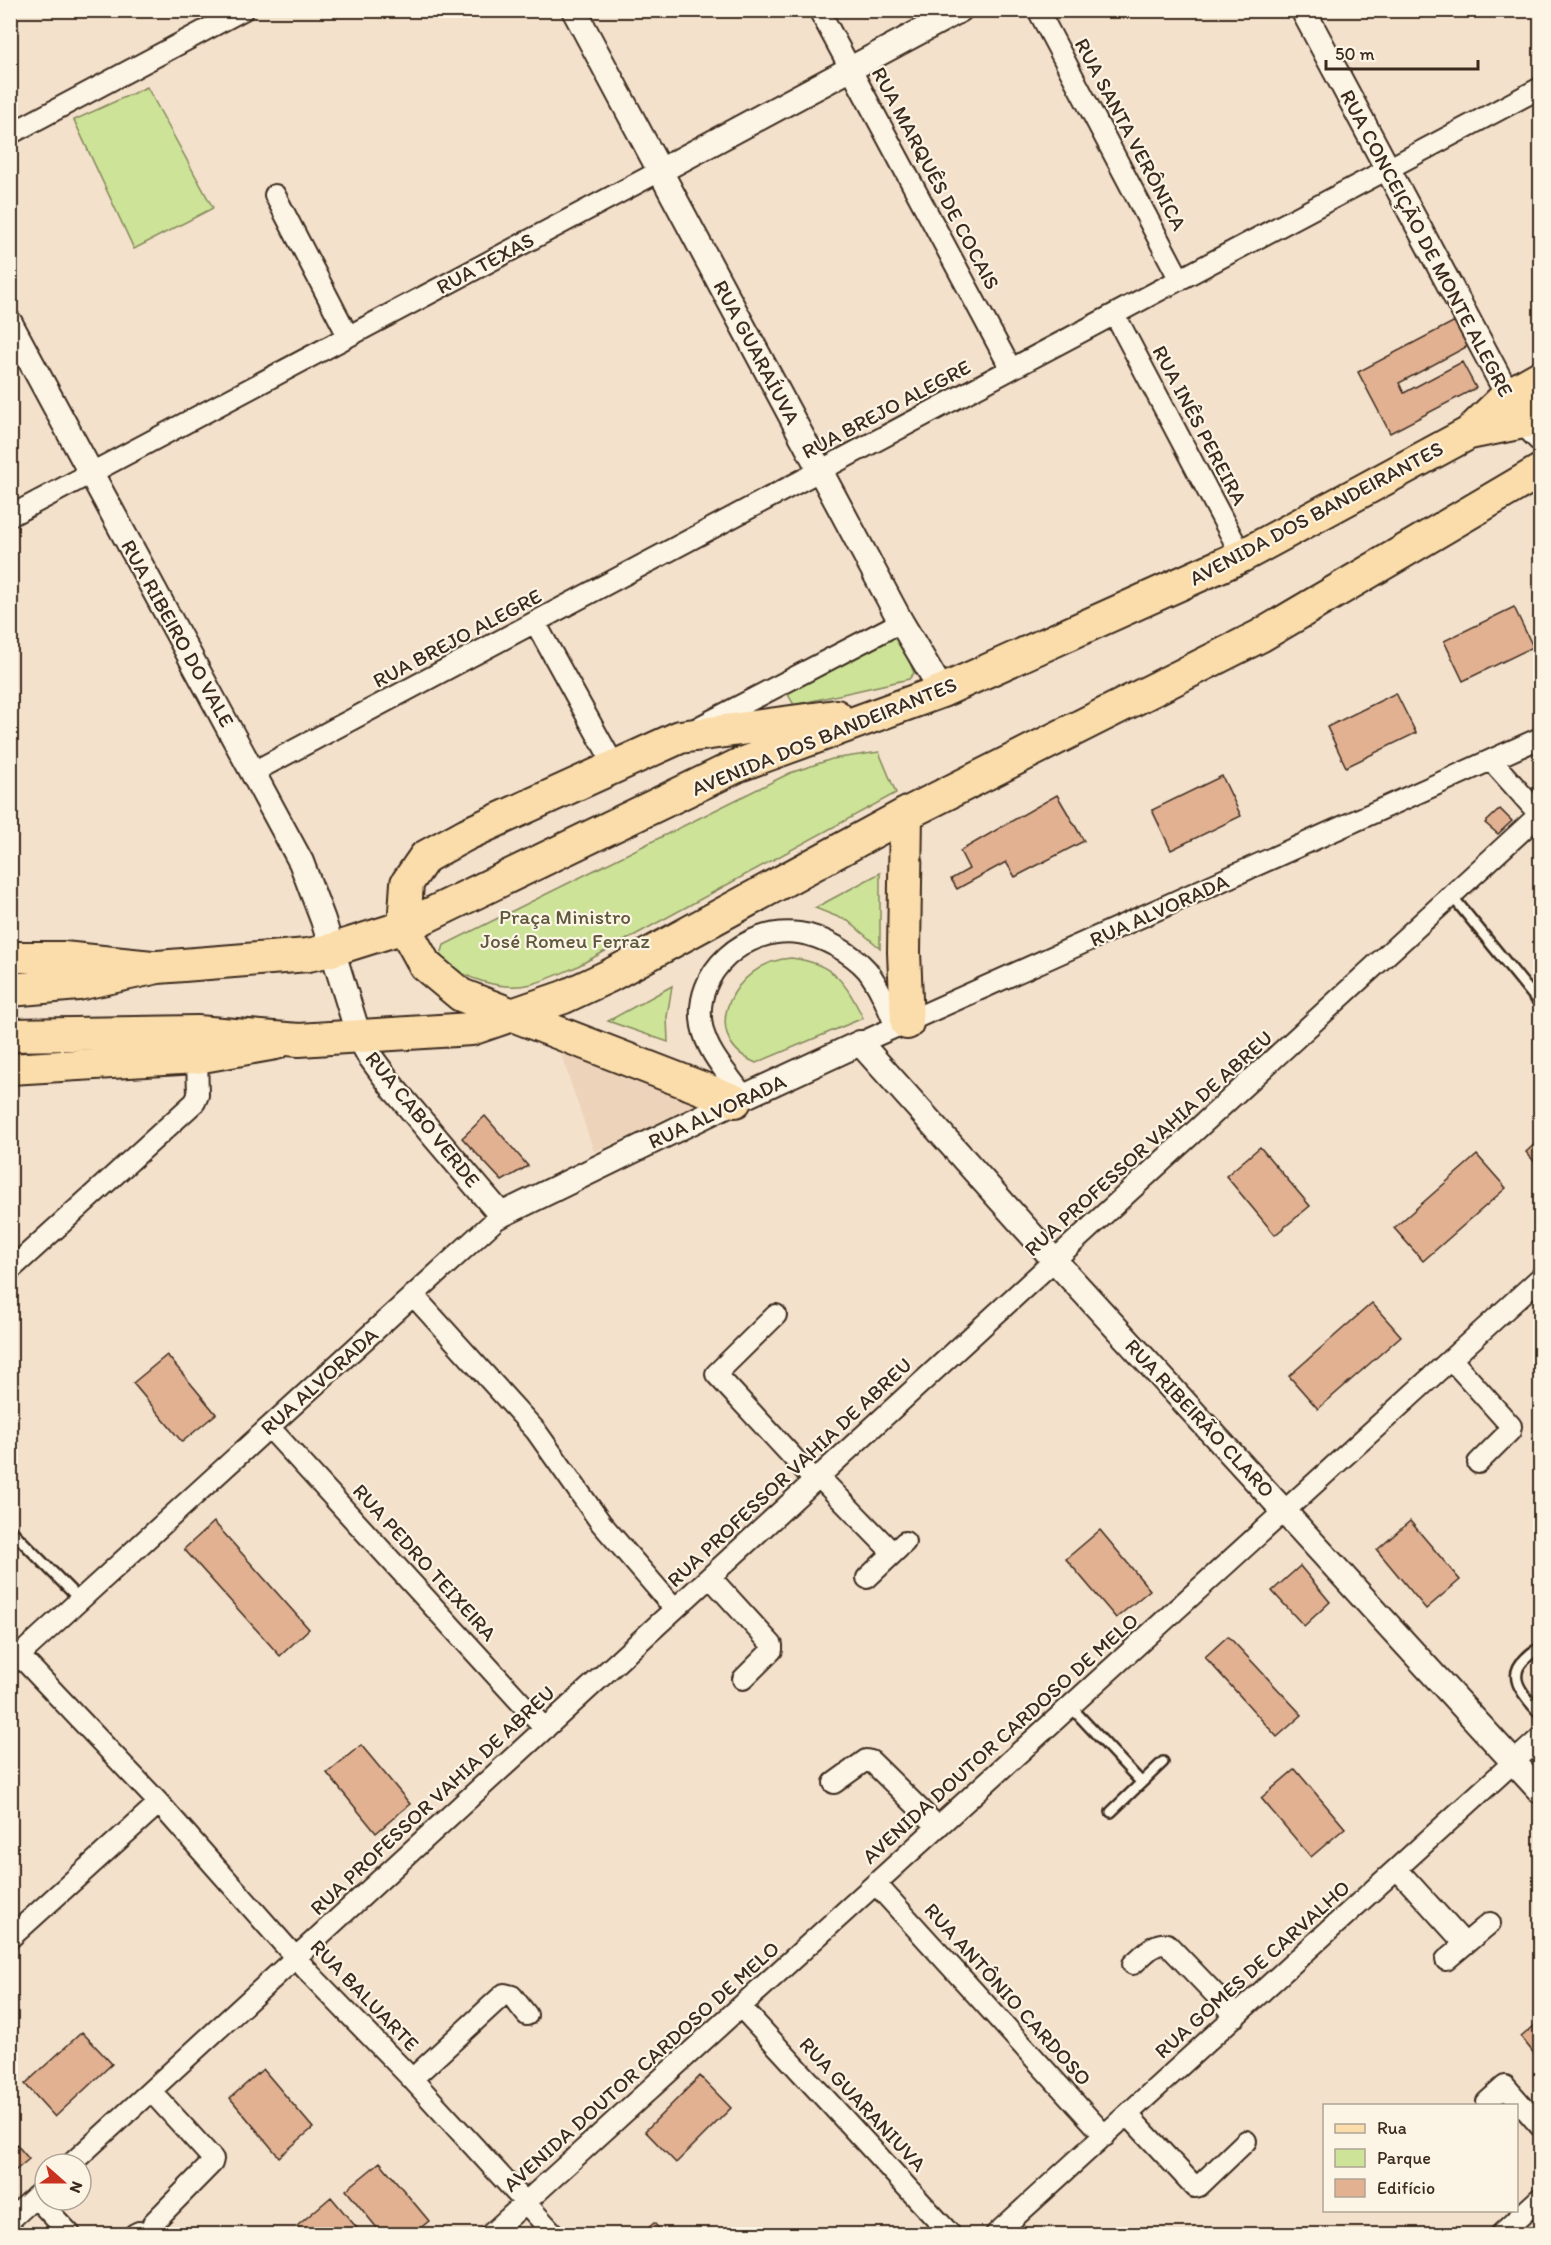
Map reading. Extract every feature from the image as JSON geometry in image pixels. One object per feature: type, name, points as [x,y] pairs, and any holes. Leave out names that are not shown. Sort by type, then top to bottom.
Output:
[{"type":"highway","name":"AVENIDA DOS BANDEIRANTES","points":[[10,990],[78,984],[158,967],[308,955],[404,927],[739,765],[942,691],[1242,556],[1468,433],[1508,394],[1540,377]]},
{"type":"highway","name":"AVENIDA DOS BANDEIRANTES","points":[[1468,433],[1535,425]]},
{"type":"highway","points":[[10,1035],[197,1032],[299,1040],[359,1037],[471,1029],[564,997],[609,976],[906,814],[1260,636],[1540,471]]},
{"type":"highway","points":[[739,1099],[461,995],[440,980],[415,951],[404,927],[407,883],[425,857],[466,834],[680,737],[895,708]]},
{"type":"highway","points":[[902,1025],[906,814]]},
{"type":"main road","name":"AVENIDA DOS BANDEIRANTES","points":[[10,957],[72,958],[158,967]]},
{"type":"main road","points":[[10,1069],[197,1058],[299,1040]]},
{"type":"street","name":"RUA GUARAÍUVA","points":[[574,10],[902,622],[942,691]]},
{"type":"street","name":"RUA MARQUÊS DE COCAIS","points":[[819,10],[1011,369]]},
{"type":"street","name":"RUA TEXAS","points":[[10,516],[960,10]]},
{"type":"street","name":"RUA SANTA VERÔNICA","points":[[1038,10],[1180,280]]},
{"type":"street","name":"RUA CONCEIÇÃO DE MONTE ALEGRE","points":[[1303,10],[1508,394],[1535,425]]},
{"type":"street","points":[[10,134],[243,11]]},
{"type":"street","name":"RUA BREJO ALEGRE","points":[[253,772],[536,624],[1540,88]]},
{"type":"street","points":[[275,195],[348,336]]},
{"type":"street","name":"RUA INÊS PEREIRA","points":[[1115,315],[1242,556]]},
{"type":"street","name":"RUA RIBEIRO DO VALE","points":[[10,323],[301,862],[323,920],[331,950]]},
{"type":"street","points":[[680,737],[902,622]]},
{"type":"street","points":[[536,624],[615,767]]},
{"type":"street","name":"RUA ALVORADA","points":[[15,1659],[501,1215],[860,1043],[1540,738]]},
{"type":"street","points":[[1491,760],[1540,815]]},
{"type":"street","name":"RUA PROFESSOR VAHIA DE ABREU","points":[[84,2152],[1540,815]]},
{"type":"street","points":[[739,1099],[710,1049],[702,1027],[700,1001],[709,979],[721,961],[753,939],[777,933],[800,933],[828,942],[866,969],[902,1025]]},
{"type":"street","name":"RUA CABO VERDE","points":[[331,950],[359,1037],[379,1070],[501,1215]]},
{"type":"street","name":"RUA RIBEIRÃO CLARO","points":[[860,1043],[1055,1261],[1540,1791]]},
{"type":"street","points":[[10,1270],[195,1102],[198,1095],[197,1058]]},
{"type":"street","name":"AVENIDA DOUTOR CARDOSO DE MELO","points":[[491,2235],[1540,1278]]},
{"type":"street","points":[[414,1295],[536,1431],[601,1523],[675,1609]]},
{"type":"street","points":[[776,1315],[716,1374],[817,1479],[899,1547],[867,1578]]},
{"type":"street","points":[[1450,1359],[1511,1426],[1510,1431],[1478,1463]]},
{"type":"street","name":"RUA PEDRO TEIXEIRA","points":[[269,1427],[545,1729]]},
{"type":"street","points":[[710,1577],[772,1645],[771,1650],[743,1679]]},
{"type":"street","name":"RUA BALUARTE","points":[[15,1659],[159,1803],[296,1958],[412,2079],[554,2235]]},
{"type":"street","name":"RUA GOMES DE CARVALHO","points":[[996,2235],[1540,1738]]},
{"type":"street","points":[[834,1783],[866,1760],[871,1761],[938,1827]]},
{"type":"street","points":[[10,1938],[159,1803]]},
{"type":"street","points":[[1397,1869],[1464,1942]]},
{"type":"street","name":"RUA ANTÔNIO CARDOSO","points":[[876,1884],[1105,2136]]},
{"type":"street","points":[[1446,1960],[1464,1942],[1490,1923]]},
{"type":"street","points":[[1133,1964],[1154,1946],[1160,1943],[1167,1944],[1236,2016]]},
{"type":"street","points":[[412,2079],[504,1994],[512,1996],[528,2015]]},
{"type":"street","name":"RUA GUARANIUVA","points":[[741,2007],[950,2235]]},
{"type":"street","points":[[1487,2102],[1505,2086],[1540,2126]]},
{"type":"street","points":[[142,2230],[212,2163],[213,2159],[151,2091]]},
{"type":"street","points":[[1128,2115],[1195,2187],[1199,2186],[1245,2141]]},
{"type":"street","points":[[1501,2235],[1540,2198]]},
{"type":"street","points":[[10,2220],[33,2199]]},
{"type":"street","points":[[54,2212],[70,2235]]},
{"type":"lane","points":[[1452,896],[1540,1004]]},
{"type":"lane","points":[[10,1528],[80,1600]]},
{"type":"lane","points":[[1540,1649],[1536,1649],[1519,1665],[1516,1674],[1517,1685],[1540,1714]]},
{"type":"lane","points":[[1070,1706],[1141,1782]]},
{"type":"lane","points":[[1111,1812],[1163,1762]]},
{"type":"shaded area","points":[[561,1054],[576,1057],[712,1102],[594,1152]]},
{"type":"green space","points":[[147,87],[213,208],[134,249],[74,120]]},
{"type":"green space","points":[[891,637],[900,638],[914,673],[909,679],[794,705],[785,689]]},
{"type":"green space","name":"Praça Ministro José Romeu Ferraz","points":[[879,752],[896,793],[576,967],[532,984],[508,986],[483,982],[459,972],[440,958],[444,945],[790,773],[832,759]]},
{"type":"green space","points":[[880,873],[880,948],[848,921],[815,908]]},
{"type":"green space","points":[[791,958],[818,965],[837,977],[851,995],[863,1018],[756,1063],[737,1051],[728,1036],[725,1019],[730,1002],[739,985],[754,972],[771,962]]},
{"type":"green space","name":"Praça Ministro José Romeu Ferraz","points":[[672,986],[667,1017],[668,1042],[608,1021]]},
{"type":"building","points":[[1455,321],[1468,346],[1399,383],[1404,393],[1462,362],[1476,388],[1390,433],[1358,372]]},
{"type":"building","points":[[1514,607],[1533,647],[1463,681],[1444,641]]},
{"type":"building","points":[[1396,693],[1416,733],[1346,767],[1327,727]]},
{"type":"building","points":[[1222,776],[1241,816],[1171,850],[1152,810]]},
{"type":"building","points":[[1057,795],[1084,841],[1015,877],[1006,862],[957,889],[951,879],[969,869],[960,851]]},
{"type":"building","points":[[1500,809],[1512,821],[1498,834],[1485,823]]},
{"type":"building","points":[[485,1116],[528,1166],[502,1181],[462,1138]]},
{"type":"building","points":[[1540,1139],[1540,1168],[1526,1152]]},
{"type":"building","points":[[1260,1147],[1310,1206],[1275,1235],[1226,1176]]},
{"type":"building","points":[[1477,1155],[1506,1188],[1423,1261],[1394,1228]]},
{"type":"building","points":[[1372,1303],[1401,1336],[1318,1409],[1289,1376]]},
{"type":"building","points":[[167,1355],[216,1414],[182,1442],[133,1383]]},
{"type":"building","points":[[1540,1364],[1540,1380],[1533,1371]]},
{"type":"building","points":[[1410,1521],[1460,1580],[1426,1609],[1377,1550]]},
{"type":"building","points":[[214,1522],[309,1629],[280,1656],[184,1549]]},
{"type":"building","points":[[1100,1530],[1150,1590],[1116,1618],[1066,1559]]},
{"type":"building","points":[[1300,1566],[1330,1602],[1304,1626],[1272,1591]]},
{"type":"building","points":[[1228,1636],[1302,1715],[1277,1737],[1205,1657]]},
{"type":"building","points":[[361,1745],[410,1804],[376,1833],[327,1773]]},
{"type":"building","points":[[1295,1769],[1345,1828],[1311,1857],[1261,1798]]},
{"type":"building","points":[[1540,2021],[1540,2061],[1521,2037]]},
{"type":"building","points":[[82,2032],[112,2064],[55,2117],[25,2084]]},
{"type":"building","points":[[263,2069],[313,2128],[279,2157],[230,2098]]},
{"type":"building","points":[[700,2076],[731,2108],[676,2163],[645,2131]]},
{"type":"building","points":[[10,2137],[29,2159],[10,2175]]},
{"type":"building","points":[[380,2162],[429,2221],[413,2234],[382,2234],[346,2190]]},
{"type":"building","points":[[331,2197],[362,2234],[304,2234],[297,2226]]},
{"type":"building","points":[[654,2223],[664,2234],[641,2234]]}]
